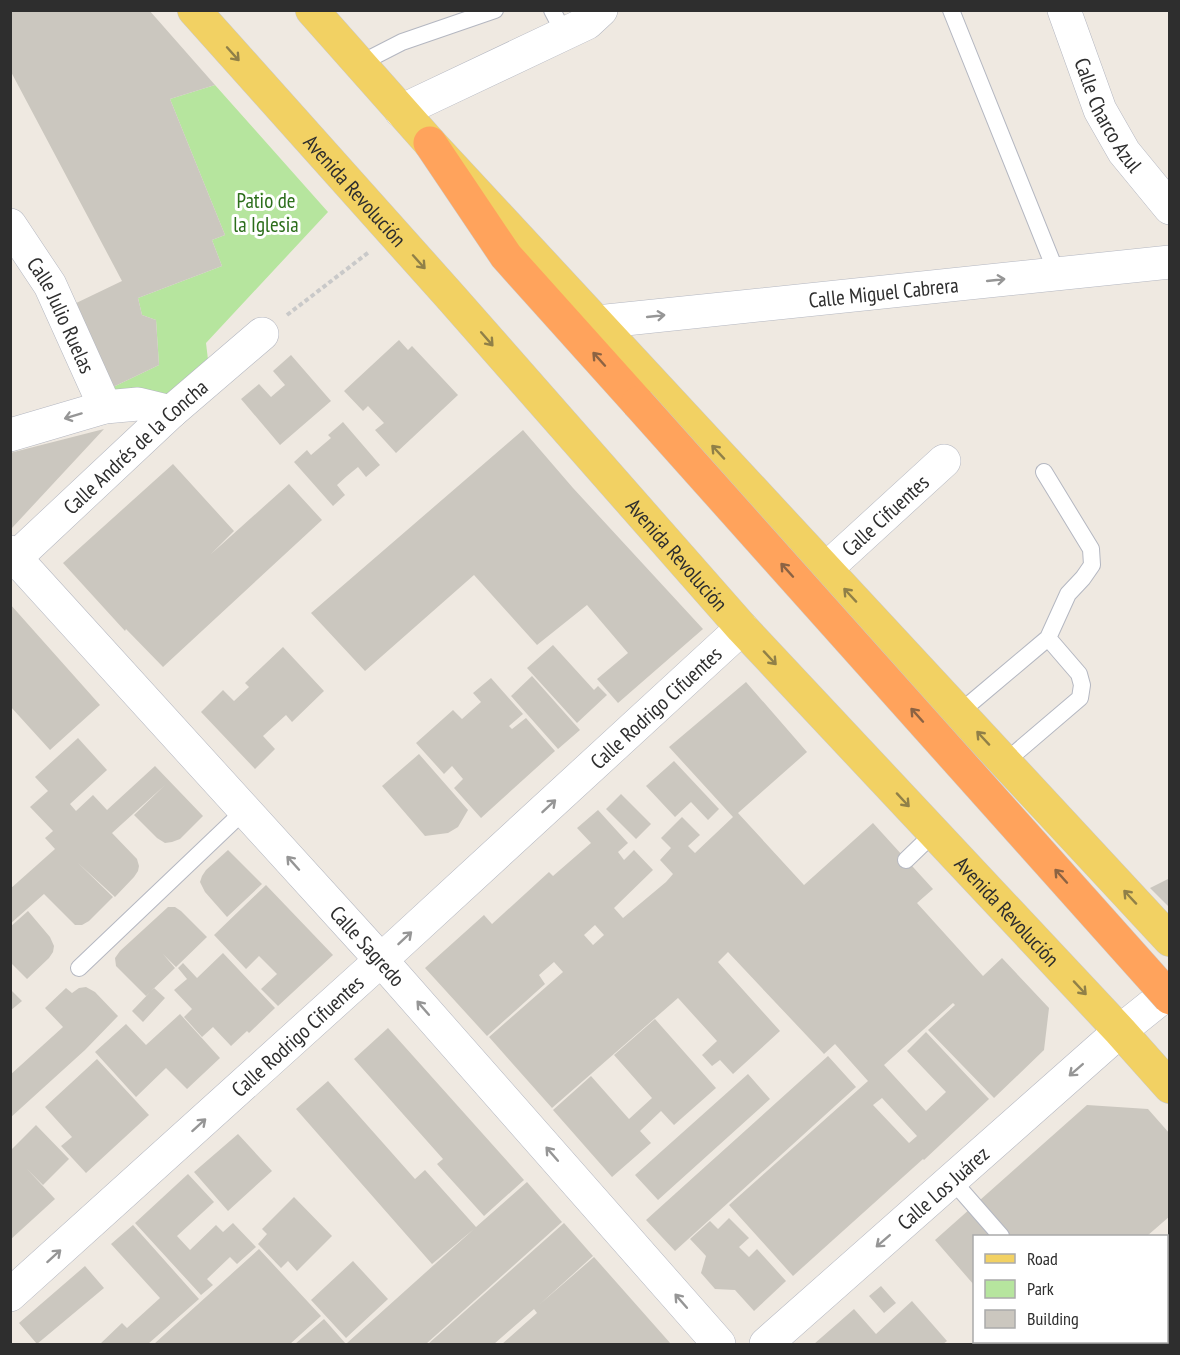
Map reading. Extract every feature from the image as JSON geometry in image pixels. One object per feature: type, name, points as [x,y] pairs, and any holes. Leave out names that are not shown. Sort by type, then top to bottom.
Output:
[{"type":"highway","points":[[430,143],[506,256],[1170,998]]},
{"type":"main road","name":"Avenida Revolución","points":[[194,10],[742,628],[1170,1087]]},
{"type":"main road","points":[[312,10],[430,143],[1170,940]]},
{"type":"street","points":[[402,111],[558,22],[586,23],[601,10]]},
{"type":"street","name":"Calle Charco Azul","points":[[1064,10],[1100,110],[1124,152],[1170,208]]},
{"type":"street","name":"Calle Julio Ruelas","points":[[10,225],[50,285],[105,406]]},
{"type":"street","name":"Calle Miguel Cabrera","points":[[597,322],[1170,262]]},
{"type":"street","name":"Calle Andrés de la Concha","points":[[12,558],[171,412],[262,334]]},
{"type":"street","points":[[10,435],[105,406],[138,404],[171,412]]},
{"type":"street","name":"Calle Cifuentes","points":[[826,569],[944,461]]},
{"type":"street","name":"Calle Sagredo","points":[[12,558],[381,960],[719,1344]]},
{"type":"street","name":"Calle Rodrigo Cifuentes","points":[[10,1295],[381,960],[742,628]]},
{"type":"street","name":"Calle Los Juárez","points":[[766,1344],[1120,1031],[1170,991]]},
{"type":"lane","points":[[359,64],[402,42],[495,10]]},
{"type":"lane","points":[[951,10],[1057,274]]},
{"type":"lane","points":[[959,713],[1048,638],[1068,594],[1092,565],[1091,549],[1044,472]]},
{"type":"lane","points":[[1005,762],[1080,698],[1082,686],[1079,674],[1048,638]]},
{"type":"lane","points":[[79,968],[245,810]]},
{"type":"lane","points":[[906,860],[934,833]]},
{"type":"lane","points":[[951,1180],[1000,1235]]},
{"type":"path","points":[[262,334],[394,234]]},
{"type":"green space","name":"Patio de la Iglesia","points":[[215,85],[328,212],[206,343],[209,368],[167,401],[118,397],[111,388],[159,365],[156,320],[142,315],[138,298],[222,266],[212,240],[225,235],[170,99]]},
{"type":"building","points":[[10,10],[149,10],[215,85],[170,99],[225,235],[212,240],[222,266],[138,298],[142,315],[156,320],[159,365],[111,388],[70,306],[122,281],[10,70]]},
{"type":"building","points":[[399,340],[408,350],[412,346],[458,395],[396,453],[375,430],[384,423],[368,406],[363,411],[344,391]]},
{"type":"building","points":[[291,355],[331,401],[280,445],[241,399],[259,384],[271,397],[285,385],[273,371]]},
{"type":"building","points":[[343,422],[380,465],[366,477],[358,467],[347,476],[337,485],[345,495],[333,506],[294,462],[307,450],[311,455],[331,438],[328,435]]},
{"type":"building","points":[[104,429],[12,528],[10,526],[10,453]]},
{"type":"building","points":[[523,430],[573,488],[703,629],[618,703],[597,679],[628,653],[587,605],[537,645],[474,575],[365,671],[311,613]]},
{"type":"building","points":[[173,464],[234,531],[211,554],[289,484],[322,520],[163,667],[126,629],[125,631],[63,563]]},
{"type":"building","points":[[10,604],[100,705],[50,750],[10,706]]},
{"type":"building","points":[[553,645],[594,690],[598,686],[607,695],[577,723],[527,668]]},
{"type":"building","points":[[283,647],[324,691],[292,722],[286,715],[263,736],[275,749],[255,769],[201,712],[223,690],[234,701],[249,687],[245,683]]},
{"type":"building","points":[[532,676],[580,730],[558,749],[511,696]]},
{"type":"building","points":[[491,678],[523,714],[509,726],[512,729],[526,718],[555,751],[481,818],[454,788],[463,779],[452,766],[444,774],[416,743],[453,710],[462,719],[481,702],[473,693]]},
{"type":"building","points":[[746,682],[807,752],[738,813],[804,885],[873,823],[933,889],[917,903],[983,976],[1002,958],[1049,1008],[1044,1050],[994,1098],[928,1030],[955,1005],[953,1003],[884,1065],[926,1111],[946,1092],[907,1051],[926,1032],[989,1099],[793,1276],[729,1205],[868,1081],[835,1044],[824,1054],[728,952],[718,962],[780,1031],[733,1074],[720,1060],[712,1066],[702,1055],[717,1041],[678,998],[552,1108],[489,1037],[563,972],[554,962],[539,975],[545,984],[487,1036],[425,968],[484,915],[492,924],[549,872],[553,876],[591,843],[577,828],[598,810],[628,843],[618,852],[624,860],[634,850],[653,870],[614,908],[623,918],[666,882],[673,874],[660,860],[671,848],[661,838],[682,817],[700,835],[688,846],[695,853],[733,817],[669,747]],"holes":[[[595,925],[604,935],[593,945],[584,935]],[[882,1098],[917,1136],[909,1143],[873,1105]]]},
{"type":"building","points":[[78,738],[107,770],[70,804],[76,811],[93,795],[107,810],[155,766],[203,816],[180,839],[165,843],[157,838],[134,815],[165,785],[112,833],[137,859],[139,866],[134,877],[115,897],[78,863],[113,897],[89,921],[82,925],[75,925],[44,894],[10,924],[10,889],[55,849],[45,838],[53,831],[30,807],[48,791],[35,777]]},
{"type":"building","points":[[419,754],[468,810],[458,827],[448,833],[425,836],[382,786]]},
{"type":"building","points":[[674,761],[719,809],[708,820],[691,802],[675,817],[646,786]]},
{"type":"building","points":[[621,794],[651,824],[636,839],[606,809]]},
{"type":"building","points":[[228,850],[262,884],[227,917],[205,892],[200,882],[206,870]]},
{"type":"building","points":[[1170,878],[1170,908],[1150,888]]},
{"type":"building","points":[[266,885],[333,955],[278,1006],[261,989],[277,974],[259,956],[246,969],[214,935]]},
{"type":"building","points":[[168,907],[175,907],[181,911],[207,937],[176,967],[163,954],[175,968],[146,996],[116,966],[115,958]]},
{"type":"building","points":[[28,911],[50,937],[54,946],[49,958],[27,979],[10,962],[10,927]]},
{"type":"building","points":[[223,953],[275,1008],[249,1033],[247,1031],[231,1046],[213,1027],[202,1037],[184,1017],[192,1009],[174,990],[187,979],[178,968],[183,963],[197,978]]},
{"type":"building","points":[[86,987],[95,992],[118,1016],[85,1050],[10,1118],[10,1075],[63,1027],[45,1008],[66,988],[72,993],[79,988]]},
{"type":"building","points":[[154,988],[165,998],[143,1022],[132,1011]]},
{"type":"building","points":[[10,989],[22,1001],[10,1011]]},
{"type":"building","points":[[180,1014],[220,1058],[187,1089],[166,1068],[136,1097],[95,1052],[126,1024],[146,1045]]},
{"type":"building","points":[[655,1019],[716,1088],[674,1125],[661,1111],[640,1131],[651,1143],[612,1177],[553,1110],[591,1076],[629,1119],[652,1098],[614,1055]]},
{"type":"building","points":[[388,1028],[524,1180],[484,1216],[437,1164],[443,1159],[354,1059]]},
{"type":"building","points":[[828,1056],[856,1087],[675,1251],[646,1220]]},
{"type":"building","points":[[97,1059],[149,1115],[86,1173],[61,1146],[72,1137],[45,1107]]},
{"type":"building","points":[[748,1074],[770,1099],[658,1200],[635,1175]]},
{"type":"building","points":[[328,1081],[415,1179],[425,1170],[476,1227],[527,1182],[562,1222],[426,1344],[347,1343],[474,1229],[432,1264],[296,1109]]},
{"type":"building","points":[[1087,1105],[1148,1109],[1170,1134],[1170,1216],[1148,1235],[973,1235],[973,1284],[935,1240]]},
{"type":"building","points":[[36,1125],[69,1159],[43,1185],[27,1169],[55,1199],[10,1240],[10,1151]]},
{"type":"building","points":[[238,1134],[272,1171],[228,1211],[194,1172]]},
{"type":"building","points":[[188,1174],[214,1202],[177,1236],[190,1250],[216,1225],[223,1232],[233,1223],[256,1247],[237,1264],[230,1257],[207,1279],[213,1285],[201,1295],[135,1223]]},
{"type":"building","points":[[294,1197],[332,1236],[297,1271],[288,1261],[281,1268],[258,1244],[267,1234],[262,1229]]},
{"type":"building","points":[[729,1218],[749,1238],[739,1247],[749,1257],[757,1249],[786,1281],[754,1311],[735,1290],[715,1289],[701,1273],[706,1256],[690,1239],[710,1221],[718,1229]]},
{"type":"building","points":[[564,1223],[593,1256],[540,1304],[594,1257],[671,1344],[502,1344],[537,1313],[534,1309],[494,1344],[428,1344]]},
{"type":"building","points":[[133,1225],[199,1299],[148,1344],[100,1344],[122,1323],[127,1328],[160,1298],[111,1244]]},
{"type":"building","points":[[259,1249],[321,1316],[290,1344],[154,1344]]},
{"type":"building","points":[[353,1261],[388,1299],[346,1338],[311,1300]]},
{"type":"building","points":[[85,1266],[104,1288],[37,1344],[19,1323]]},
{"type":"building","points":[[881,1286],[896,1303],[884,1313],[869,1296]]},
{"type":"building","points":[[912,1301],[947,1341],[943,1344],[814,1344],[854,1309],[876,1334]]},
{"type":"building","points":[[324,1319],[346,1344],[295,1344]]},
{"type":"building","points":[[1170,1319],[1170,1344],[1141,1344],[1168,1343],[1168,1320]]},
{"type":"building","points":[[1020,1343],[1078,1344],[1021,1344]]}]
